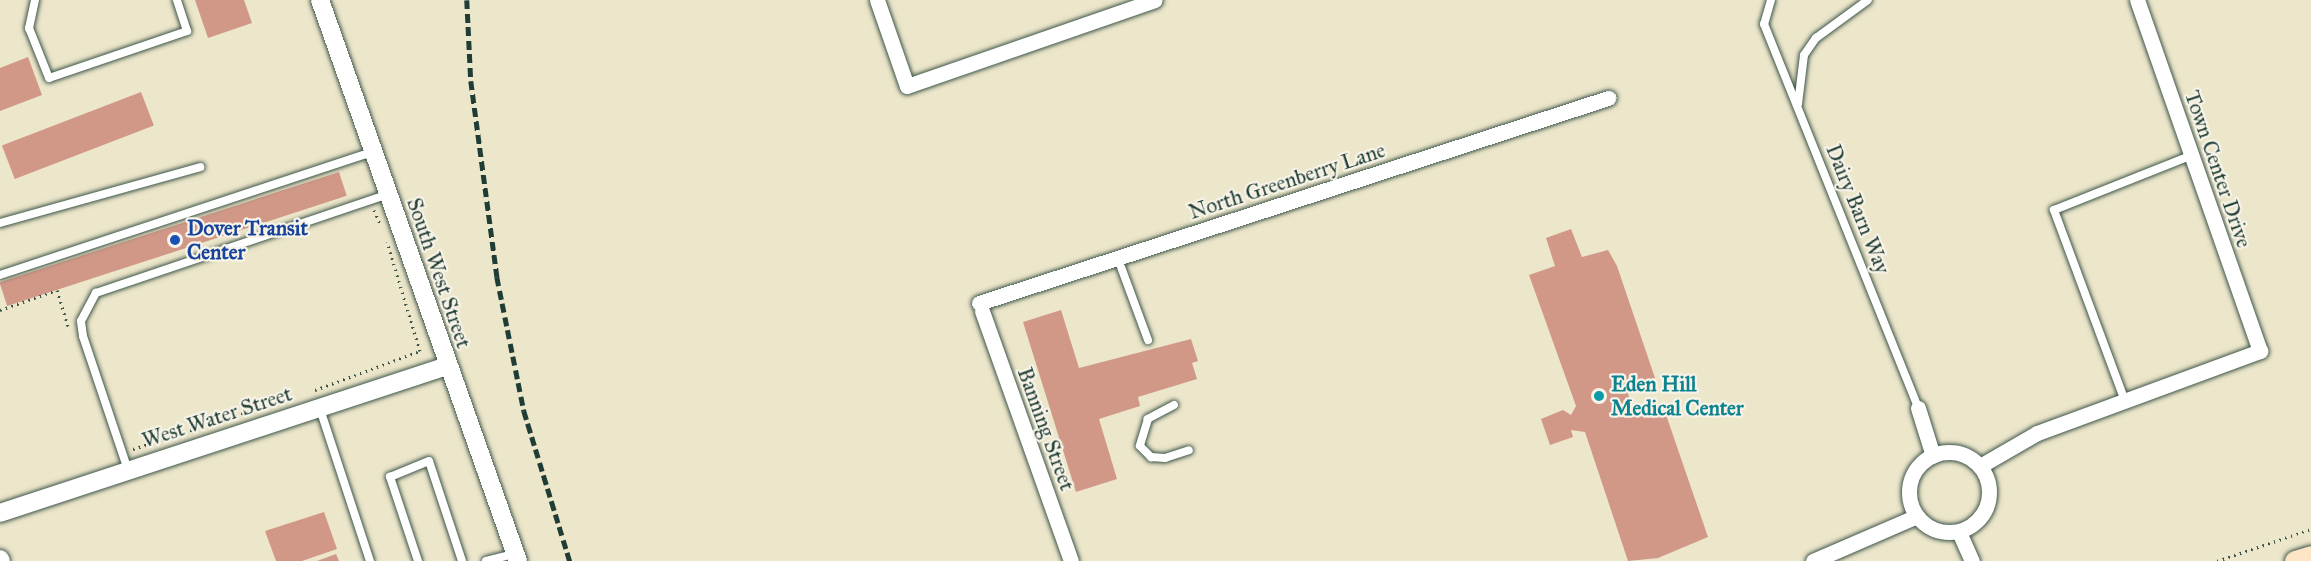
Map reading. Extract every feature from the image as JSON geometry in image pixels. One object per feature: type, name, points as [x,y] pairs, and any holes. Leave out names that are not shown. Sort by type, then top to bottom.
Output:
[{"type":"main road","points":[[2295,561],[2311,556]]},
{"type":"street","name":"South West Street","points":[[320,0],[373,152],[379,196],[448,366],[517,557]]},
{"type":"street","points":[[877,0],[907,86],[1155,0]]},
{"type":"street","name":"Town Center Drive","points":[[2125,401],[2260,351],[2137,0]]},
{"type":"street","name":"North Greenberry Lane","points":[[981,307],[1608,98]]},
{"type":"street","name":"Banning Street","points":[[981,307],[1071,561]]},
{"type":"street","name":"West Water Street","points":[[0,513],[448,366]]},
{"type":"street","points":[[1980,466],[2037,433],[2125,401]]},
{"type":"street","points":[[1918,408],[1933,456]]},
{"type":"street","points":[[1958,453],[1980,466],[1989,484],[1988,505],[1977,522],[1959,532],[1940,532],[1917,516],[1909,498],[1911,478],[1933,456],[1958,453]]},
{"type":"street","points":[[1813,561],[1917,516]]},
{"type":"street","points":[[1959,532],[1972,561]]},
{"type":"lane","points":[[35,0],[29,28],[49,78],[187,31],[177,0]]},
{"type":"lane","name":"Dairy Barn Way","points":[[1770,0],[1764,24],[1918,408]]},
{"type":"lane","points":[[1798,108],[1804,55],[1816,38],[1868,0]]},
{"type":"lane","points":[[0,275],[373,152]]},
{"type":"lane","points":[[2125,401],[2054,210],[2192,156]]},
{"type":"lane","points":[[0,223],[200,167]]},
{"type":"lane","points":[[128,470],[83,336],[81,321],[96,292],[379,196]]},
{"type":"lane","points":[[1121,267],[1148,340]]},
{"type":"lane","points":[[1174,405],[1148,419],[1140,446],[1151,457],[1165,458],[1189,450]]},
{"type":"lane","points":[[319,407],[370,561]]},
{"type":"lane","points":[[418,561],[390,477],[429,461],[462,561]]},
{"type":"lane","points":[[486,561],[517,557]]},
{"type":"path","points":[[306,393],[420,351],[386,251],[388,235],[379,196]]},
{"type":"path","points":[[0,310],[38,298]]},
{"type":"path","points":[[133,450],[281,401]]},
{"type":"path","points":[[2217,561],[2311,529]]},
{"type":"building","points":[[195,0],[244,0],[252,23],[208,38]]},
{"type":"building","points":[[28,57],[42,95],[0,111],[0,68]]},
{"type":"building","points":[[141,92],[154,126],[15,179],[2,145]]},
{"type":"building","name":"Dover Transit Center","points":[[339,172],[347,196],[7,306],[0,282]]},
{"type":"building","name":"Eden Hill Medical Center","points":[[1571,229],[1582,257],[1608,250],[1617,266],[1655,378],[1626,387],[1635,417],[1663,406],[1708,537],[1658,558],[1628,561],[1585,432],[1571,430],[1573,437],[1550,445],[1541,419],[1563,410],[1571,415],[1576,406],[1529,275],[1555,266],[1546,238]]},
{"type":"building","points":[[1061,310],[1079,368],[1191,339],[1198,361],[1192,363],[1197,379],[1138,397],[1140,406],[1099,419],[1117,479],[1076,492],[1023,322]]},
{"type":"building","points":[[324,512],[337,549],[302,561],[276,561],[265,531]]},
{"type":"building","points":[[336,554],[339,561],[317,561]]},
{"type":"railway","points":[[467,0],[471,81],[497,277],[524,411],[570,561]]},
{"type":"place","name":"Dover Transit Center","points":[[175,240]]},
{"type":"place","name":"Eden Hill Medical Center","points":[[1599,396]]}]
